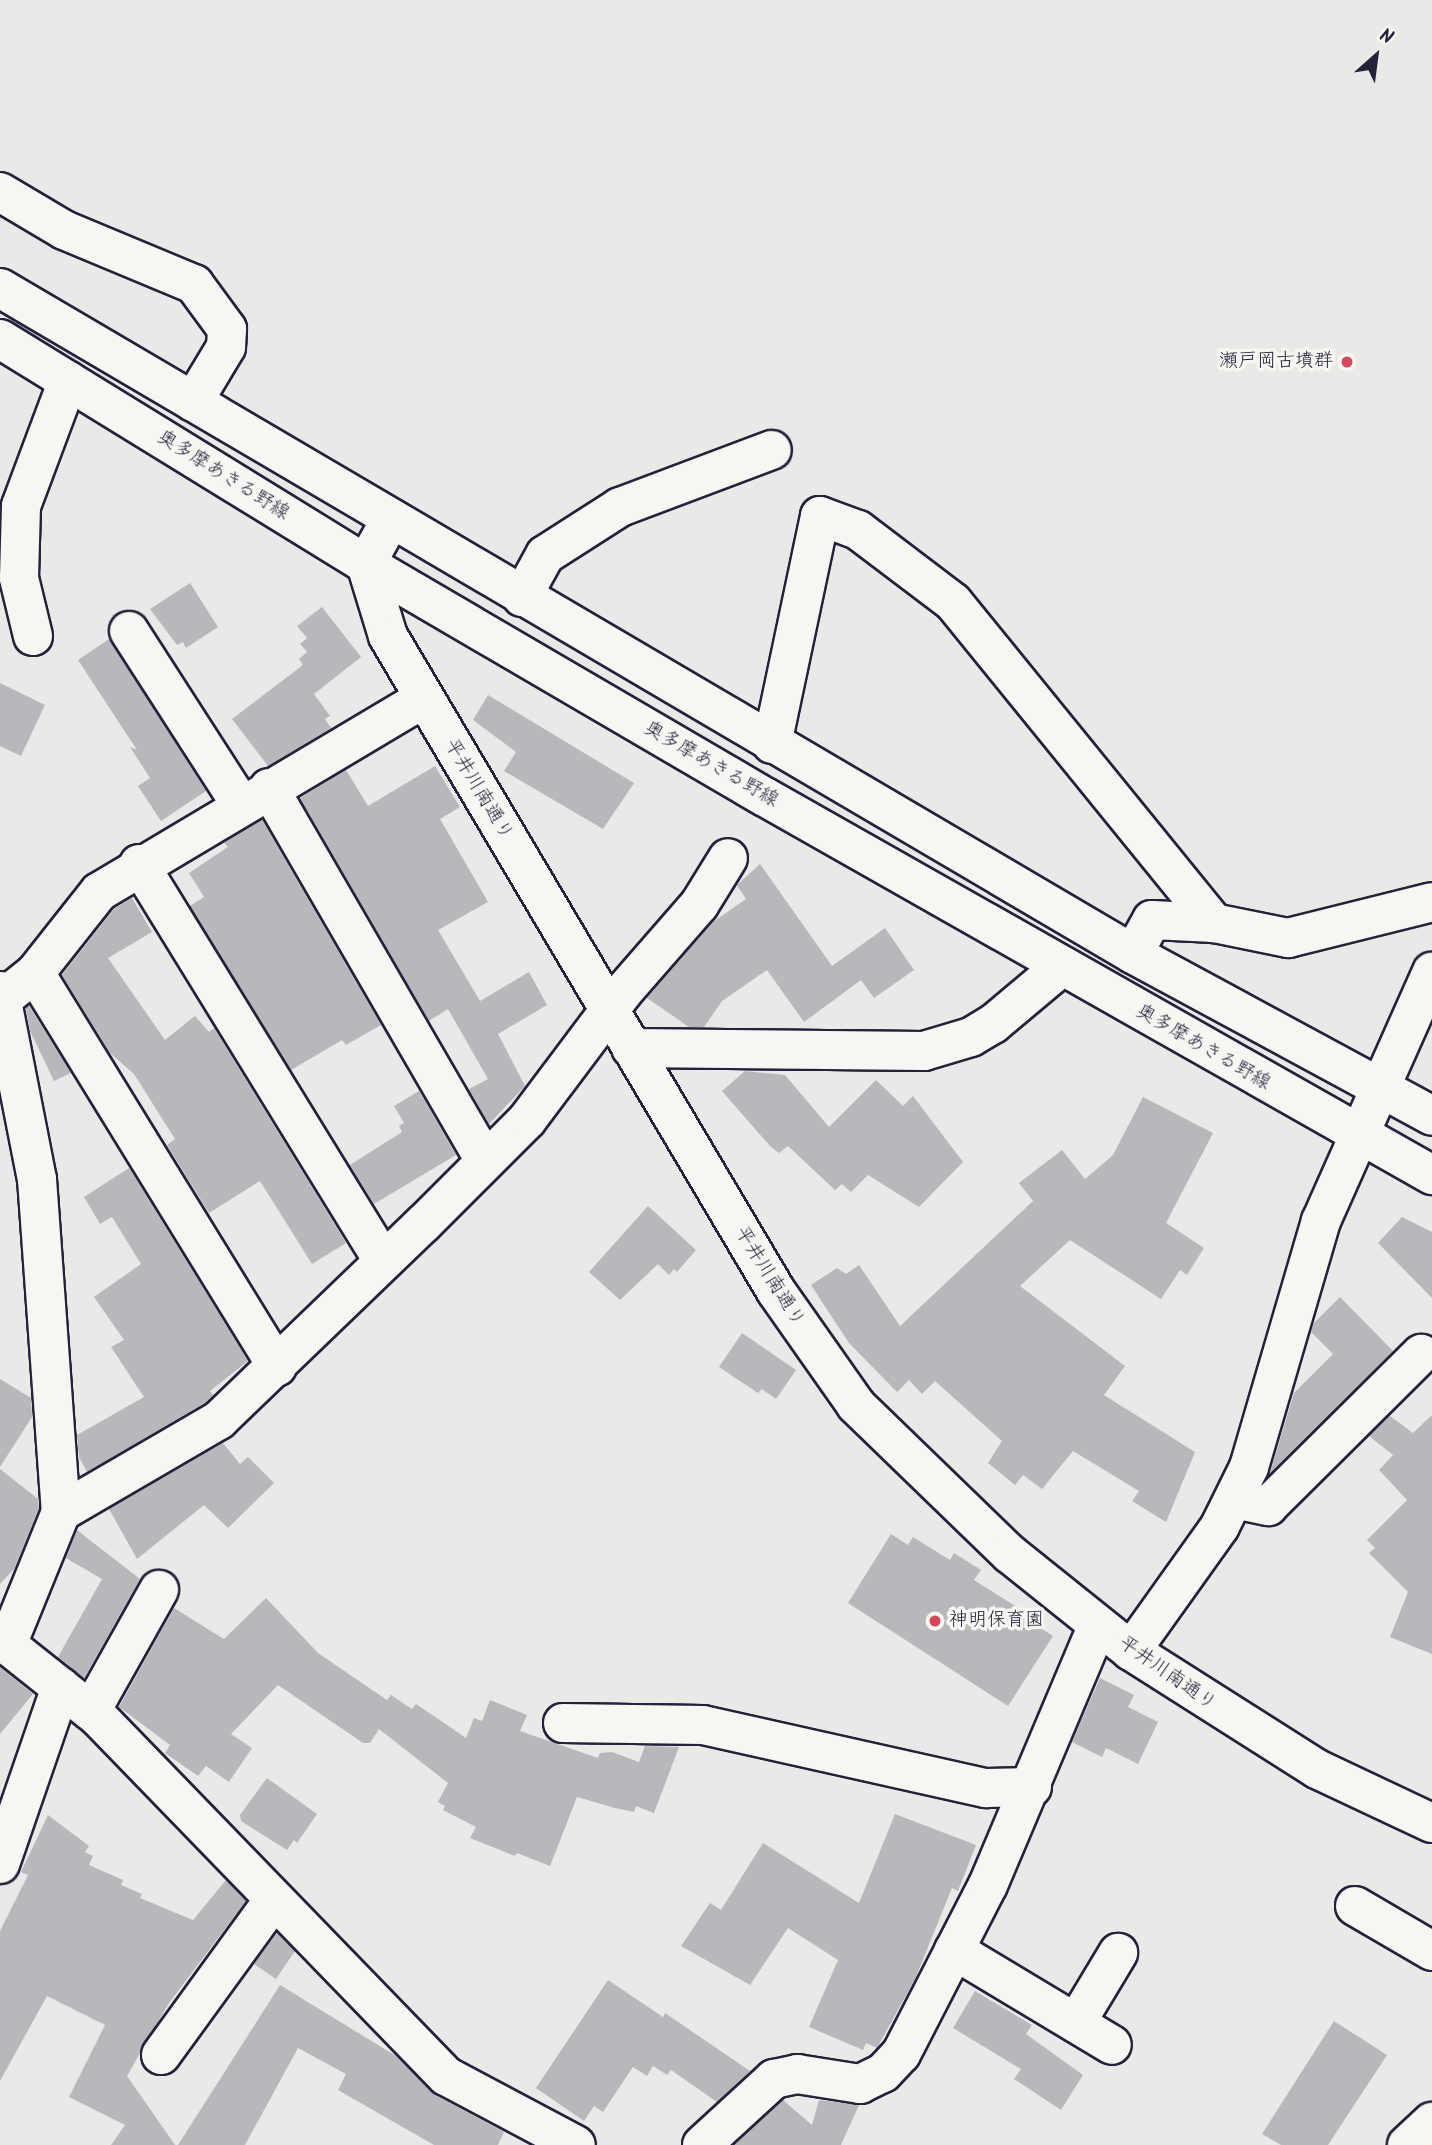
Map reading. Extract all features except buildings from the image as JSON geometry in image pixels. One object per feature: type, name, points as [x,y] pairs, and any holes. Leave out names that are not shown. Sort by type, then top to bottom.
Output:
[{"type":"street","points":[[0,192],[64,230],[194,284],[228,329],[226,347],[194,402]]},
{"type":"street","points":[[0,288],[1133,954],[1432,1116]]},
{"type":"street","name":"奥多摩あきる野線","points":[[0,339],[366,564],[1060,967],[1432,1175]]},
{"type":"street","points":[[33,636],[19,578],[21,506],[68,380]]},
{"type":"street","points":[[522,597],[545,555],[620,507],[772,450]]},
{"type":"street","points":[[772,744],[820,516],[858,530],[953,603],[1214,923]]},
{"type":"street","points":[[366,564],[391,519]]},
{"type":"street","name":"平井川南通り","points":[[366,564],[388,636],[423,699],[776,1291],[856,1405],[1010,1554],[1131,1651],[1317,1769],[1432,1823]]},
{"type":"street","points":[[129,631],[255,797],[485,1161]]},
{"type":"street","points":[[423,699],[139,864],[99,892],[35,972],[1,997],[37,1179],[61,1512],[4,1642],[91,1710],[273,1901],[446,2076],[576,2145]]},
{"type":"street","points":[[61,1512],[219,1420],[277,1366],[527,1120],[609,1010],[699,905],[728,858]]},
{"type":"street","points":[[139,864],[383,1261]]},
{"type":"street","points":[[1133,954],[1153,919],[1214,923],[1289,938],[1432,902]]},
{"type":"street","points":[[631,1048],[924,1051],[971,1037],[993,1024],[1060,967]]},
{"type":"street","points":[[35,972],[277,1366]]},
{"type":"street","points":[[1131,1651],[1234,1499],[1249,1467],[1321,1221],[1432,972]]},
{"type":"street","points":[[1234,1499],[1268,1506],[1420,1354]]},
{"type":"street","points":[[91,1710],[159,1590]]},
{"type":"street","points":[[702,2145],[774,2079],[797,2074],[860,2084],[883,2073],[901,2054],[954,1951],[1031,1787],[1098,1625]]},
{"type":"street","points":[[0,1864],[61,1687]]},
{"type":"street","points":[[563,1723],[703,1725],[986,1788],[1031,1787]]},
{"type":"street","points":[[160,2055],[273,1901]]},
{"type":"street","points":[[1355,1906],[1432,1951]]},
{"type":"street","points":[[954,1951],[1112,2045]]},
{"type":"street","points":[[1076,2023],[1118,1953]]},
{"type":"street","points":[[1407,2145],[1432,2122]]},
{"type":"place","name":"瀬戸岡古墳群","points":[[1347,362]]},
{"type":"place","name":"神明保育園","points":[[935,1621]]}]
